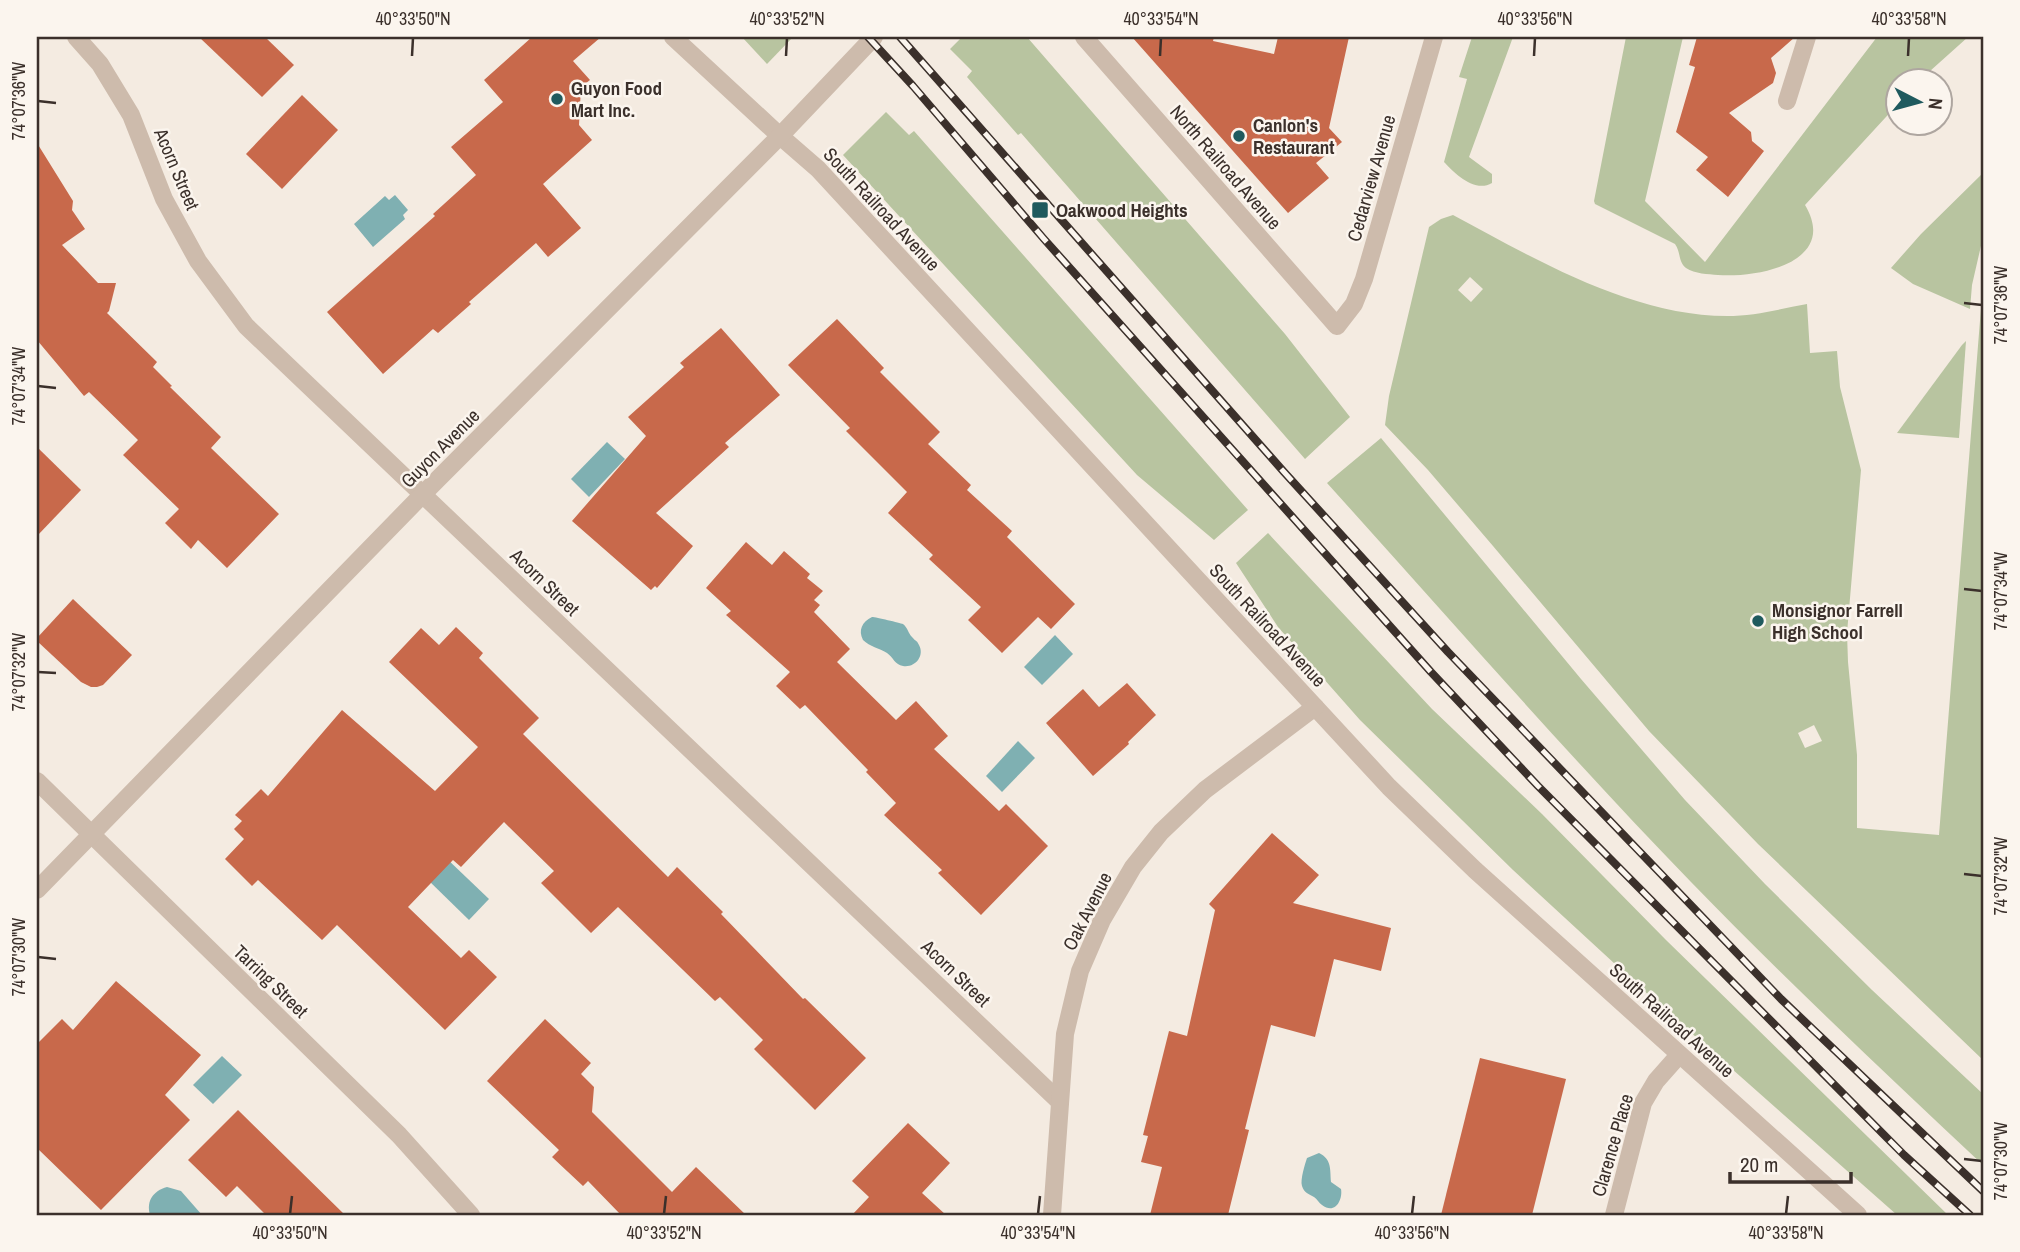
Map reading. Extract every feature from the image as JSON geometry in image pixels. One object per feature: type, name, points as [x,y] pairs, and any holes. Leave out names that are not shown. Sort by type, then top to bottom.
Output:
[{"type":"street","name":"Acorn Street","points":[[76,37],[100,64],[131,115],[164,199],[198,261],[246,326],[1060,1102]]},
{"type":"street","name":"South Railroad Avenue","points":[[673,37],[818,169],[1389,787],[1679,1055],[1858,1215]]},
{"type":"street","name":"Guyon Avenue","points":[[37,890],[423,494],[780,136],[874,37]]},
{"type":"street","name":"North Railroad Avenue","points":[[1084,37],[1337,326]]},
{"type":"street","name":"Cedarview Avenue","points":[[1337,326],[1354,304],[1364,279],[1434,37]]},
{"type":"street","points":[[1787,101],[1807,37]]},
{"type":"street","name":"Oak Avenue","points":[[1052,1215],[1065,1034],[1080,971],[1102,920],[1133,867],[1161,832],[1205,790],[1315,707]]},
{"type":"street","name":"Tarring Street","points":[[37,781],[398,1135],[471,1215]]},
{"type":"street","name":"Clarence Place","points":[[1614,1215],[1643,1103],[1656,1081],[1679,1055]]},
{"type":"green space","points":[[742,37],[793,37],[767,64]]},
{"type":"green space","points":[[962,37],[1027,37],[1285,334],[1350,417],[1305,459],[1021,133],[1018,135],[967,77],[972,71],[950,49]]},
{"type":"green space","points":[[1472,37],[1513,37],[1469,157],[1492,174],[1492,183],[1479,186],[1466,181],[1444,162],[1467,79],[1459,77]]},
{"type":"green space","points":[[1626,37],[1683,37],[1645,201],[1705,262],[1877,37],[1968,37],[1936,66],[1884,66],[1884,119],[1805,205],[1813,224],[1812,240],[1803,253],[1790,262],[1754,273],[1697,273],[1682,263],[1675,244],[1595,204]]},
{"type":"green space","points":[[886,112],[909,135],[914,131],[1248,510],[1214,540],[1137,475],[843,155]]},
{"type":"green space","points":[[1983,173],[1983,237],[1972,285],[1970,309],[1913,284],[1891,268],[1921,234]]},
{"type":"green space","points":[[1453,215],[1585,282],[1656,306],[1727,316],[1757,314],[1807,304],[1810,353],[1837,351],[1840,387],[1861,470],[1847,633],[1857,755],[1857,828],[1939,835],[1983,283],[1983,1060],[1758,844],[1649,731],[1428,470],[1385,425],[1389,396],[1429,227]],"holes":[[[1470,277],[1483,289],[1471,302],[1458,290]],[[1814,725],[1822,741],[1805,748],[1798,733]]]},
{"type":"green space","points":[[1966,341],[1959,438],[1897,433],[1962,345]]},
{"type":"green space","points":[[1381,438],[1685,800],[1872,990],[1983,1094],[1983,1165],[1799,990],[1691,882],[1553,734],[1327,483]]},
{"type":"green space","points":[[1268,533],[1432,709],[1948,1215],[1897,1215],[1653,999],[1513,870],[1360,720],[1278,627],[1236,563]]},
{"type":"water","points":[[395,195],[408,210],[403,215],[405,219],[373,247],[354,224],[385,196],[389,200]]},
{"type":"water","points":[[607,442],[625,459],[589,497],[571,479]]},
{"type":"water","points":[[872,617],[903,624],[921,649],[918,660],[911,665],[900,665],[887,653],[863,640],[862,627]]},
{"type":"water","points":[[1055,635],[1073,654],[1042,685],[1024,667]]},
{"type":"water","points":[[1018,741],[1035,758],[1002,792],[986,776]]},
{"type":"water","points":[[445,857],[489,899],[469,920],[426,878]]},
{"type":"water","points":[[222,1056],[242,1075],[213,1104],[193,1085]]},
{"type":"water","points":[[1319,1153],[1328,1162],[1331,1182],[1341,1189],[1339,1202],[1331,1208],[1305,1192],[1302,1186],[1307,1158]]},
{"type":"water","points":[[167,1187],[181,1191],[202,1215],[150,1215],[152,1197]]},
{"type":"building","points":[[199,37],[265,37],[294,65],[262,97]]},
{"type":"building","points":[[532,37],[601,37],[573,61],[590,80],[581,87],[579,125],[592,140],[543,184],[581,228],[548,257],[536,243],[438,333],[433,329],[383,374],[327,312],[435,216],[433,214],[476,175],[451,147],[503,102],[484,80]]},
{"type":"building","points":[[1132,37],[1214,37],[1213,41],[1274,54],[1278,37],[1349,37],[1329,128],[1342,142],[1316,163],[1329,178],[1288,213]]},
{"type":"building","points":[[1697,37],[1795,37],[1771,58],[1776,73],[1773,83],[1729,113],[1751,132],[1752,141],[1764,151],[1728,197],[1696,170],[1708,157],[1676,132],[1695,67],[1689,65]]},
{"type":"building","points":[[302,95],[338,130],[282,189],[246,154]]},
{"type":"building","points":[[37,143],[73,201],[72,210],[85,229],[62,245],[98,283],[116,283],[107,313],[157,362],[153,367],[172,386],[170,387],[221,437],[211,448],[279,514],[227,568],[198,540],[191,549],[165,523],[179,509],[123,455],[138,440],[89,392],[84,396],[37,340]]},
{"type":"building","points":[[837,319],[884,368],[880,372],[940,432],[928,444],[971,485],[967,490],[1012,531],[1007,537],[1075,604],[1051,629],[1038,617],[1002,653],[968,620],[981,607],[929,559],[933,555],[888,513],[907,492],[846,431],[850,428],[788,365]]},
{"type":"building","points":[[721,328],[780,395],[725,443],[729,447],[656,513],[693,546],[657,588],[655,586],[651,590],[572,521],[646,436],[628,417],[684,367],[680,363]]},
{"type":"building","points":[[37,447],[81,490],[37,536]]},
{"type":"building","points":[[746,542],[772,565],[784,551],[810,574],[807,578],[823,591],[814,600],[820,605],[814,612],[850,649],[837,662],[896,720],[916,701],[948,736],[934,749],[999,811],[1006,804],[1048,846],[981,915],[938,873],[942,870],[884,815],[896,803],[866,772],[868,770],[805,705],[800,709],[776,686],[790,672],[726,615],[731,611],[706,588]]},
{"type":"building","points":[[73,599],[132,655],[103,685],[97,687],[81,682],[37,641]]},
{"type":"building","points":[[456,627],[483,653],[479,658],[539,718],[523,734],[668,877],[677,867],[723,912],[721,914],[803,999],[866,1058],[815,1110],[754,1049],[763,1040],[720,997],[715,1001],[618,907],[591,933],[541,883],[554,871],[504,822],[461,867],[453,860],[408,907],[461,958],[469,950],[497,977],[445,1030],[337,925],[322,940],[258,880],[252,886],[225,859],[244,839],[234,829],[242,821],[235,815],[261,789],[268,796],[342,710],[435,791],[478,747],[389,662],[421,628],[439,645]]},
{"type":"building","points":[[1127,683],[1156,715],[1093,776],[1046,723],[1083,689],[1099,707]]},
{"type":"building","points":[[1272,833],[1319,875],[1293,903],[1391,928],[1381,971],[1334,959],[1315,1037],[1271,1025],[1245,1129],[1249,1130],[1228,1215],[1150,1215],[1162,1167],[1141,1162],[1148,1136],[1143,1135],[1169,1031],[1187,1036],[1215,910],[1209,904]]},
{"type":"building","points":[[116,981],[201,1055],[165,1095],[190,1120],[101,1210],[37,1148],[37,1044],[62,1019],[73,1030]]},
{"type":"building","points":[[545,1019],[591,1063],[581,1074],[594,1087],[592,1112],[672,1192],[696,1167],[746,1215],[621,1215],[588,1181],[583,1186],[552,1157],[559,1150],[487,1081]]},
{"type":"building","points":[[1480,1058],[1566,1079],[1532,1215],[1441,1215]]},
{"type":"building","points":[[238,1110],[345,1215],[266,1215],[237,1186],[226,1197],[188,1160]]},
{"type":"building","points":[[908,1123],[950,1163],[922,1193],[946,1215],[852,1215],[869,1197],[852,1181]]},
{"type":"railway","points":[[868,37],[1044,239],[1431,672],[1538,786],[1904,1155],[1970,1215]]},
{"type":"railway","points":[[900,37],[1284,472],[1448,652],[1781,999],[1983,1191]]},
{"type":"place","name":"Guyon Food Mart Inc.","points":[[557,99]]},
{"type":"place","name":"Canlon's Restaurant","points":[[1239,136]]},
{"type":"place","name":"Oakwood Heights","points":[[1040,210]]},
{"type":"place","name":"Monsignor Farrell High School","points":[[1758,621]]}]
